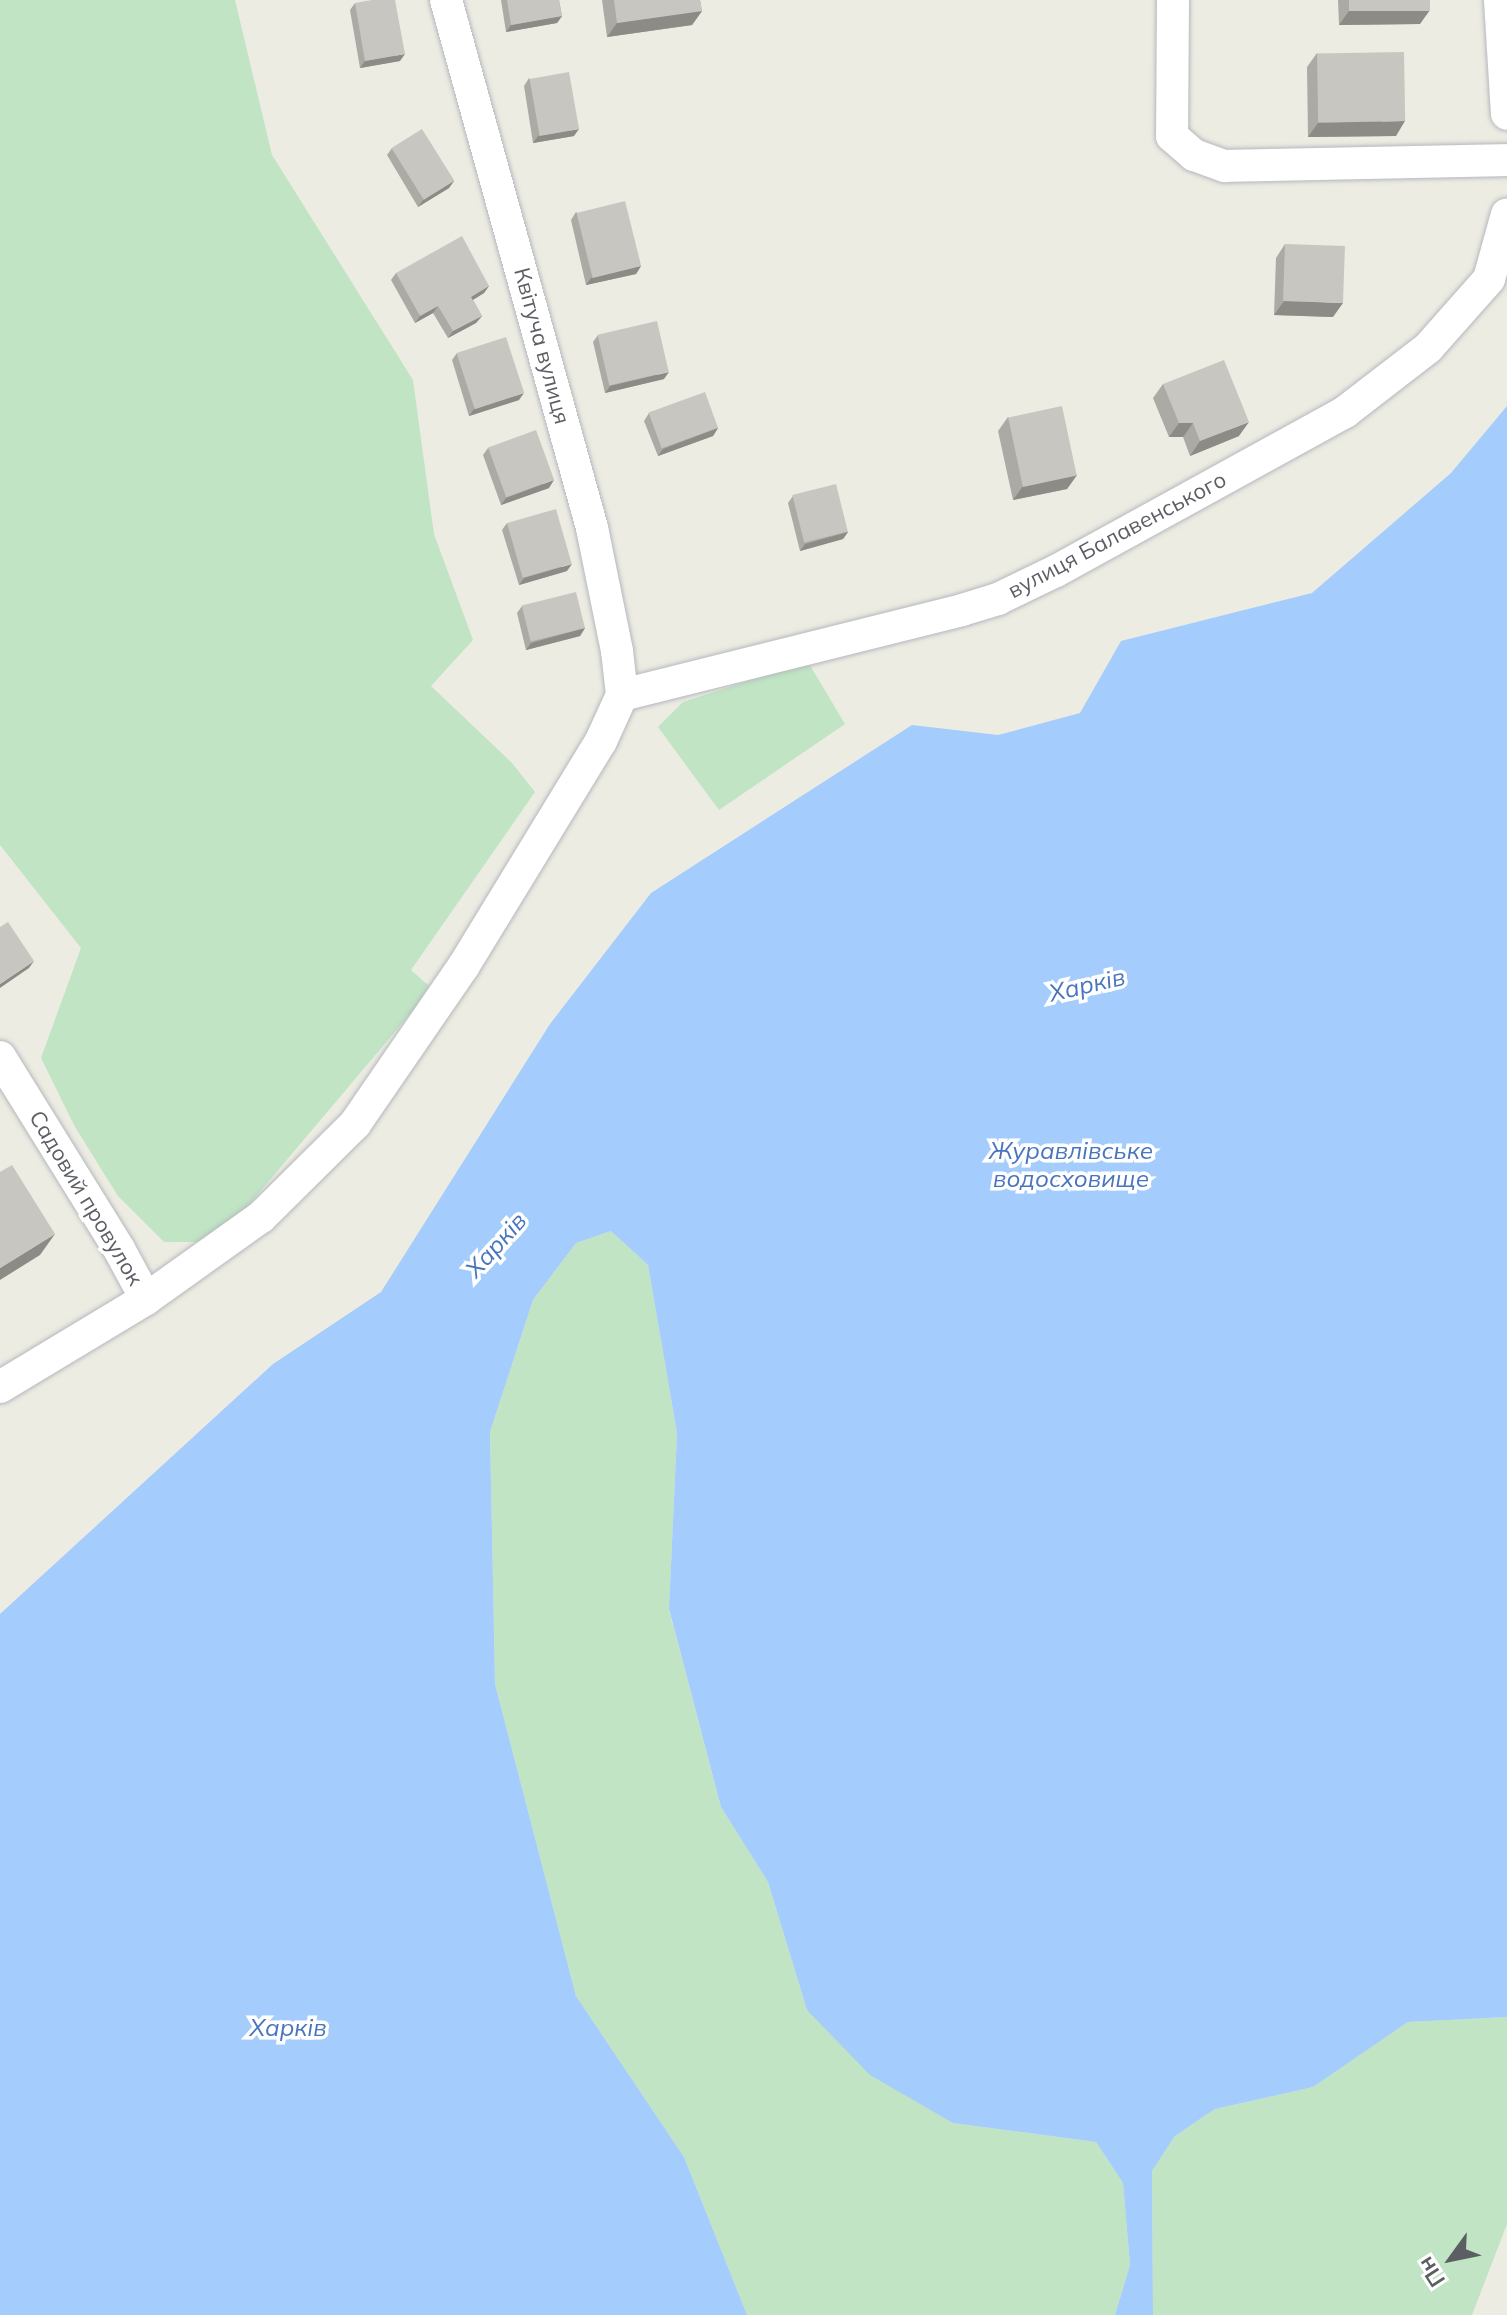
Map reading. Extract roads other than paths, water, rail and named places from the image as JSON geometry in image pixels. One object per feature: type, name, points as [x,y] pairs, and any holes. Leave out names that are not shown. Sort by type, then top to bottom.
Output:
[{"type":"street","name":"Квітуча вулиця","points":[[446,0],[592,528],[617,651],[622,695]]},
{"type":"street","points":[[1173,0],[1172,136],[1194,155],[1225,166],[1507,160]]},
{"type":"street","points":[[1500,0],[1507,114]]},
{"type":"street","name":"вулиця Балавенського","points":[[622,695],[962,610],[998,599],[1070,564],[1345,412],[1428,348],[1489,279],[1507,214]]},
{"type":"street","points":[[0,1387],[146,1299],[261,1217],[355,1124],[463,967],[601,741],[622,695]]},
{"type":"street","name":"Садовий провулок","points":[[0,1057],[119,1249],[146,1299]]},
{"type":"water","name":"Журавлівське водосховище","points":[[1507,406],[1507,2017],[1408,2022],[1313,2087],[1215,2109],[1175,2136],[1152,2171],[1153,2315],[1115,2315],[1130,2265],[1123,2183],[1096,2142],[953,2123],[870,2075],[807,2010],[768,1882],[721,1807],[669,1609],[677,1433],[648,1265],[611,1231],[576,1243],[533,1300],[490,1432],[495,1684],[576,1996],[684,2157],[747,2315],[0,2315],[0,1614],[273,1364],[381,1292],[550,1024],[651,893],[912,725],[998,735],[1080,713],[1121,641],[1312,593],[1451,473]]},
{"type":"water label","name":"Харків","points":[[1087,985]]},
{"type":"water label","name":"Харків","points":[[496,1245]]},
{"type":"water label","name":"Харків","points":[[288,2028]]}]
